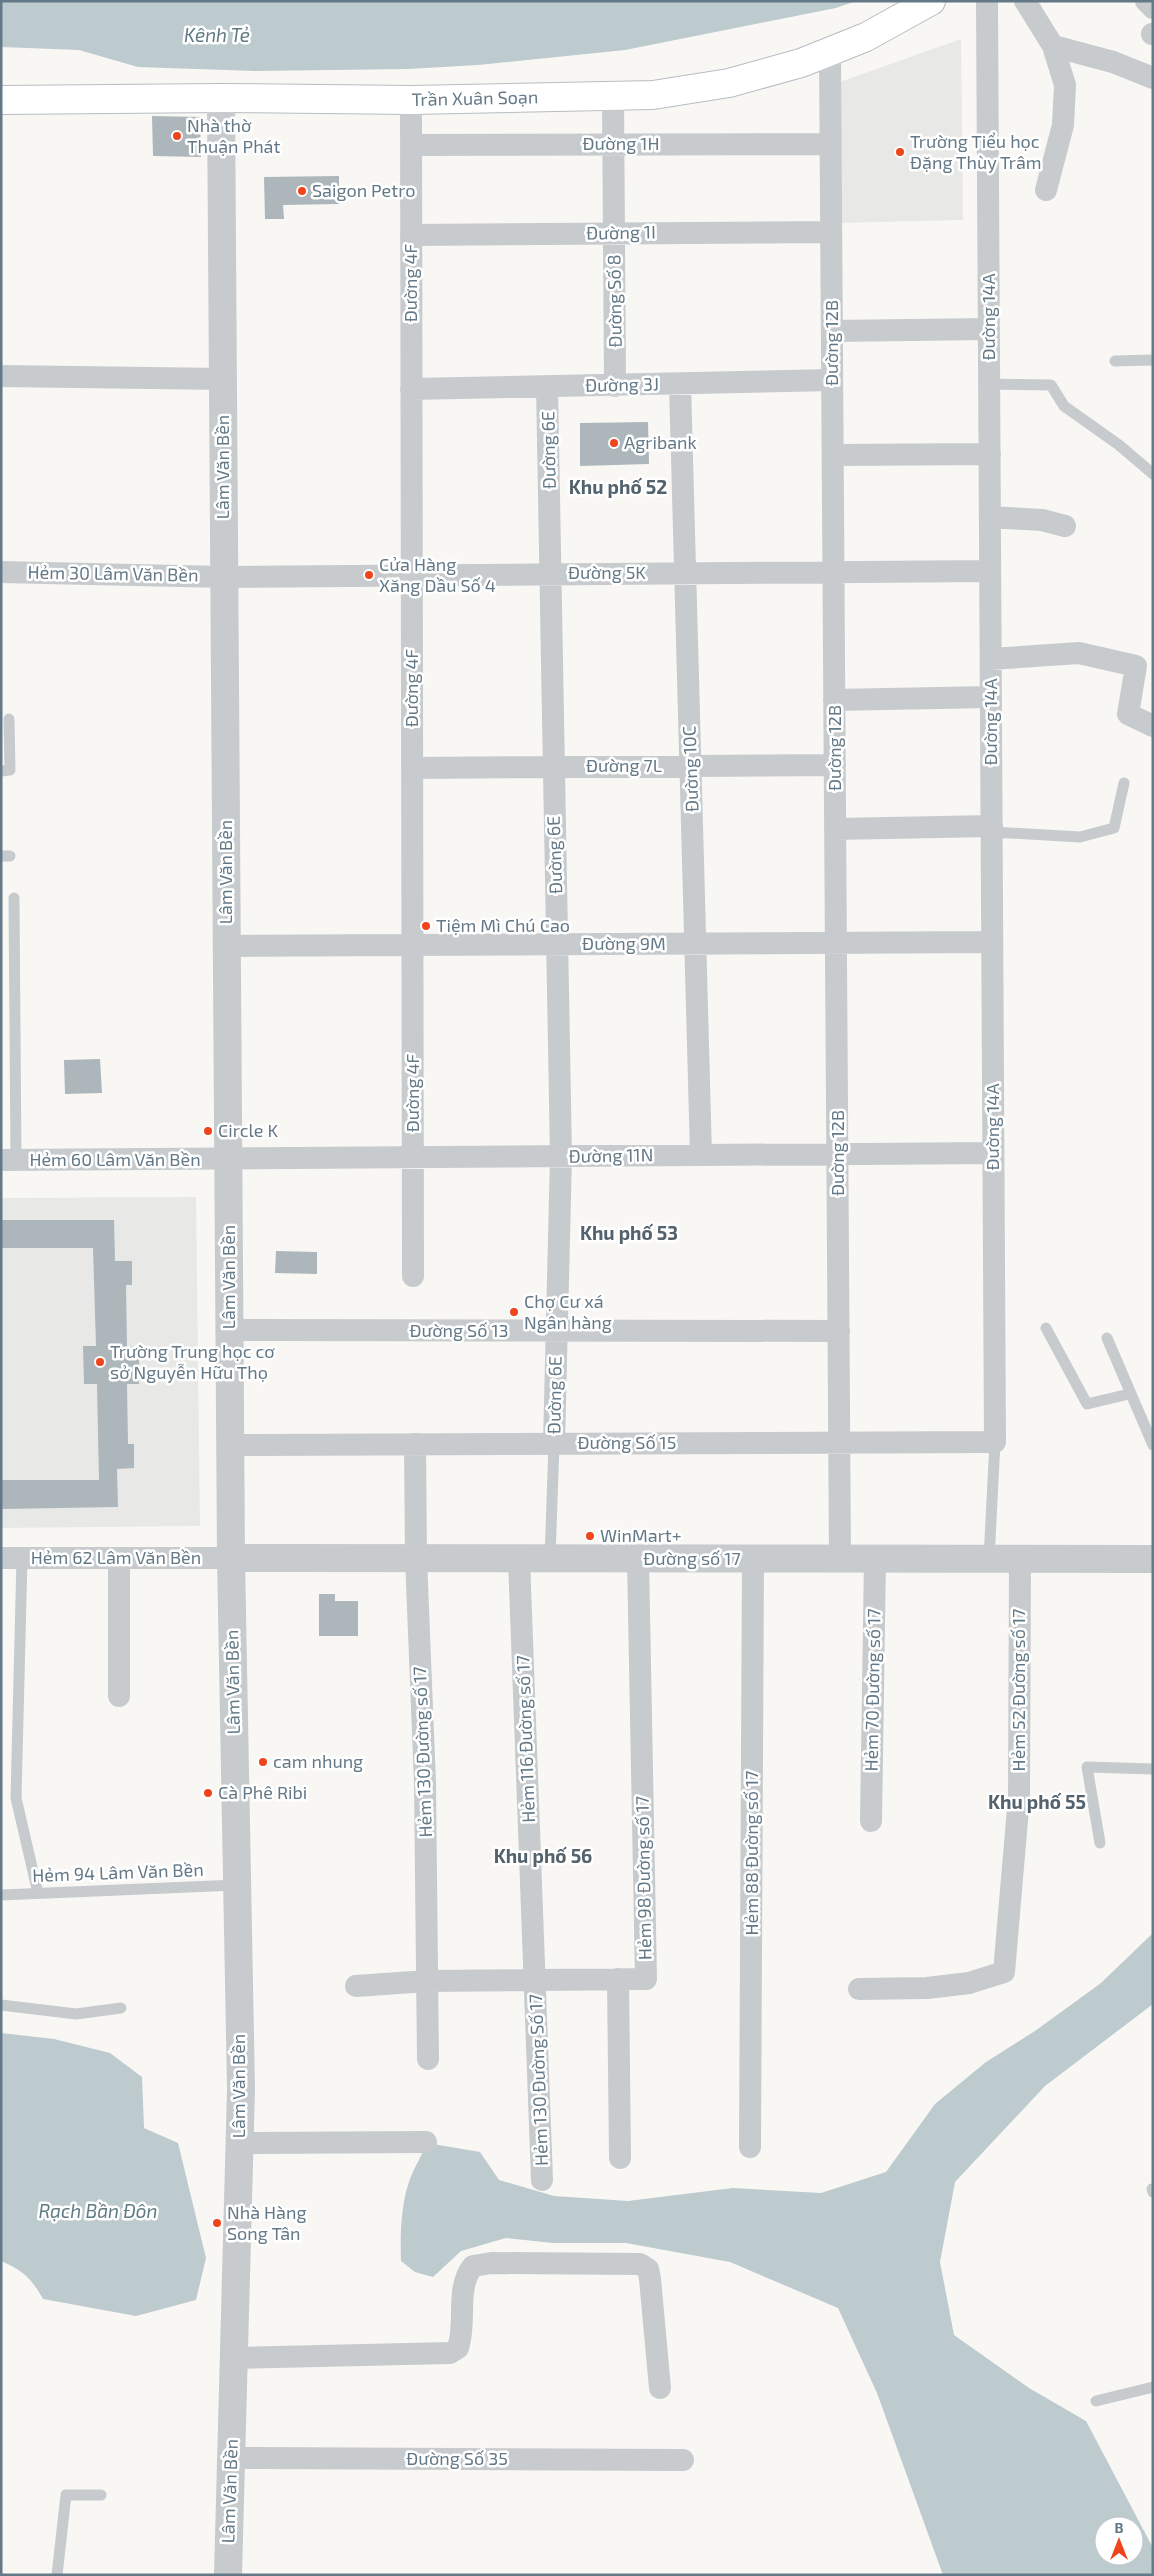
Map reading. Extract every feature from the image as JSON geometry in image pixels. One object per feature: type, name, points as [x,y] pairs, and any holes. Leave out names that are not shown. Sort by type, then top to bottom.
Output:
[{"type":"main road","name":"Trần Xuân Soạn","points":[[1,100],[220,98],[411,100],[613,97],[692,90],[729,83],[830,53],[866,37],[931,1]]},
{"type":"street","name":"Đường 14A","points":[[987,1],[995,1442]]},
{"type":"street","points":[[1026,1],[1053,46],[1064,85],[1063,125],[1046,190]]},
{"type":"street","points":[[1146,1],[1153,8]]},
{"type":"street","points":[[1053,46],[1113,62],[1153,78]]},
{"type":"street","name":"Đường 12B","points":[[830,53],[840,1559]]},
{"type":"street","name":"Đường Số 8","points":[[613,97],[615,386]]},
{"type":"street","name":"Lâm Văn Bền","points":[[220,98],[230,1558],[240,2089],[235,2358],[230,2458],[228,2575]]},
{"type":"street","name":"Đường 4F","points":[[411,100],[413,1276]]},
{"type":"street","name":"Đường 1H","points":[[411,145],[830,144]]},
{"type":"street","name":"Đường 1I","points":[[411,235],[831,232]]},
{"type":"street","points":[[832,331],[989,329]]},
{"type":"street","points":[[1,376],[222,380]]},
{"type":"street","name":"Đường 3J","points":[[411,389],[832,380]]},
{"type":"street","name":"Đường 10C","points":[[680,384],[701,1155]]},
{"type":"street","name":"Đường 6E","points":[[547,386],[551,574],[552,767],[558,944],[561,1156],[554,1444]]},
{"type":"street","points":[[833,456],[990,454]]},
{"type":"street","points":[[990,517],[1042,520],[1065,526]]},
{"type":"street","name":"Đường 5K","points":[[224,576],[990,570]]},
{"type":"street","name":"Hẻm 30 Lâm Văn Bền","points":[[1,572],[224,576]]},
{"type":"street","points":[[991,659],[1080,653],[1144,663],[1128,714],[1153,726]]},
{"type":"street","points":[[834,700],[991,697]]},
{"type":"street","name":"Đường 7L","points":[[412,768],[835,764]]},
{"type":"street","points":[[835,829],[992,829]]},
{"type":"street","name":"Đường 9M","points":[[226,946],[992,942]]},
{"type":"street","name":"Đường 11N","points":[[228,1159],[993,1153]]},
{"type":"street","name":"Hẻm 60 Lâm Văn Bền","points":[[9,1160],[228,1159]]},
{"type":"street","name":"Đường Số 13","points":[[229,1330],[839,1331]]},
{"type":"street","name":"Đường Số 15","points":[[230,1445],[995,1442]]},
{"type":"street","name":"Hẻm 130 Đường số 17","points":[[415,1444],[416,1558],[425,1776],[428,2059]]},
{"type":"street","name":"Hẻm 62 Lâm Văn Bền","points":[[12,1558],[230,1558]]},
{"type":"street","points":[[119,1558],[119,1696]]},
{"type":"street","name":"Đường số 17","points":[[230,1558],[1153,1559]]},
{"type":"street","name":"Hẻm 116 Đường số 17","points":[[520,1559],[536,1980]]},
{"type":"street","name":"Hẻm 98 Đường số 17","points":[[356,1986],[427,1981],[646,1978],[638,1559]]},
{"type":"street","name":"Hẻm 88 Đường số 17","points":[[750,2147],[753,1559]]},
{"type":"street","name":"Hẻm 70 Đường số 17","points":[[871,1821],[875,1559]]},
{"type":"street","name":"Hẻm 52 Đường số 17","points":[[859,1989],[926,1988],[969,1983],[1004,1972],[1019,1797],[1020,1559]]},
{"type":"street","points":[[618,1979],[620,2158]]},
{"type":"street","name":"Hẻm 130 Đường Số 17","points":[[536,1980],[542,2180]]},
{"type":"street","points":[[239,2143],[426,2142]]},
{"type":"street","points":[[235,2358],[450,2353],[458,2348],[462,2337],[464,2276],[473,2266],[491,2263],[640,2264],[648,2269],[650,2279],[660,2388]]},
{"type":"street","name":"Đường Số 35","points":[[230,2458],[683,2460]]},
{"type":"lane","points":[[1115,361],[1153,360]]},
{"type":"lane","points":[[989,384],[1051,384],[1064,406],[1119,445],[1153,474]]},
{"type":"lane","points":[[1,771],[10,770],[9,720]]},
{"type":"lane","points":[[992,829],[1080,837],[1114,828],[1124,783]]},
{"type":"lane","points":[[9,1160],[14,898]]},
{"type":"lane","points":[[1046,1328],[1087,1404],[1129,1394]]},
{"type":"lane","points":[[1107,1338],[1129,1394],[1153,1445]]},
{"type":"lane","points":[[989,1559],[995,1442]]},
{"type":"lane","points":[[550,1559],[554,1444]]},
{"type":"lane","points":[[12,1558],[17,1762],[16,1798],[38,1893]]},
{"type":"lane","points":[[1100,1843],[1087,1767],[1153,1769]]},
{"type":"lane","name":"Hẻm 94 Lâm Văn Bền","points":[[1,1895],[236,1885]]},
{"type":"lane","points":[[1,2005],[76,2014],[121,2008]]},
{"type":"lane","points":[[1096,2401],[1153,2387]]},
{"type":"lane","points":[[57,2575],[66,2495],[101,2495]]},
{"type":"shaded area","name":"Trường Tiểu học Đặng Thùy Trâm","points":[[961,39],[963,220],[838,223],[837,83]]},
{"type":"shaded area","name":"Trường Trung học cơ sở Nguyễn Hữu Thọ","points":[[196,1197],[200,1526],[1,1528],[1,1198]]},
{"type":"water","name":"Kênh Tẻ","points":[[1,1],[856,1],[836,8],[625,50],[478,65],[408,69],[255,71],[138,67],[79,50],[1,47]]},
{"type":"water","points":[[1153,1933],[1153,2004],[1045,2086],[955,2182],[940,2262],[954,2335],[1029,2388],[1086,2421],[1136,2516],[1094,2516],[1094,2566],[1144,2566],[1144,2531],[1153,2548],[1153,2575],[943,2575],[877,2393],[838,2308],[730,2262],[626,2243],[553,2243],[506,2238],[461,2251],[433,2277],[415,2272],[401,2261],[401,2230],[407,2188],[427,2143],[480,2152],[499,2180],[554,2196],[628,2201],[733,2188],[821,2193],[886,2172],[935,2104],[986,2062],[1035,2031],[1101,1983]]},
{"type":"water","name":"Rạch Bần Đôn","points":[[1,2033],[54,2039],[110,2053],[142,2077],[144,2128],[178,2143],[206,2258],[196,2300],[136,2316],[43,2299],[26,2276],[16,2268],[1,2261]]},
{"type":"building","name":"Nhà thờ Thuận Phát","points":[[152,116],[200,117],[201,157],[153,156]]},
{"type":"building","name":"Saigon Petro","points":[[339,176],[339,204],[283,205],[284,219],[265,219],[264,177]]},
{"type":"building","name":"Agribank","points":[[648,422],[649,464],[580,466],[580,423]]},
{"type":"building","points":[[100,1059],[102,1093],[65,1094],[64,1060]]},
{"type":"building","name":"Trường Trung học cơ sở Nguyễn Hữu Thọ","points":[[1,1220],[114,1220],[115,1261],[132,1261],[132,1285],[126,1285],[127,1347],[139,1346],[139,1384],[127,1384],[128,1444],[134,1444],[134,1468],[117,1469],[118,1507],[1,1509],[1,1480],[99,1480],[97,1384],[84,1384],[83,1346],[96,1346],[93,1248],[1,1248]]},
{"type":"building","points":[[276,1251],[317,1252],[317,1274],[275,1273]]},
{"type":"building","points":[[319,1594],[335,1594],[335,1601],[358,1601],[358,1636],[319,1636]]},
{"type":"place","name":"Nhà thờ Thuận Phát","points":[[177,136]]},
{"type":"place","name":"Trường Tiểu học Đặng Thùy Trâm","points":[[900,152]]},
{"type":"place","name":"Saigon Petro","points":[[302,191]]},
{"type":"place","name":"Agribank","points":[[614,443]]},
{"type":"place","name":"Cửa Hàng Xăng Dầu Số 4","points":[[369,575]]},
{"type":"place","name":"Tiệm Mì Chú Cao","points":[[426,926]]},
{"type":"place","name":"Circle K","points":[[208,1131]]},
{"type":"place","name":"Chợ Cư xá Ngân hàng","points":[[514,1312]]},
{"type":"place","name":"Trường Trung học cơ sở Nguyễn Hữu Thọ","points":[[100,1362]]},
{"type":"place","name":"WinMart+","points":[[590,1536]]},
{"type":"place","name":"cam nhung","points":[[263,1762]]},
{"type":"place","name":"Cà Phê Ribi","points":[[208,1793]]},
{"type":"place","name":"Nhà Hàng Song Tân","points":[[217,2223]]},
{"type":"district","name":"Khu phố 52","points":[[618,487]]},
{"type":"district","name":"Khu phố 53","points":[[629,1233]]},
{"type":"district","name":"Khu phố 55","points":[[1037,1802]]},
{"type":"district","name":"Khu phố 56","points":[[543,1856]]}]
